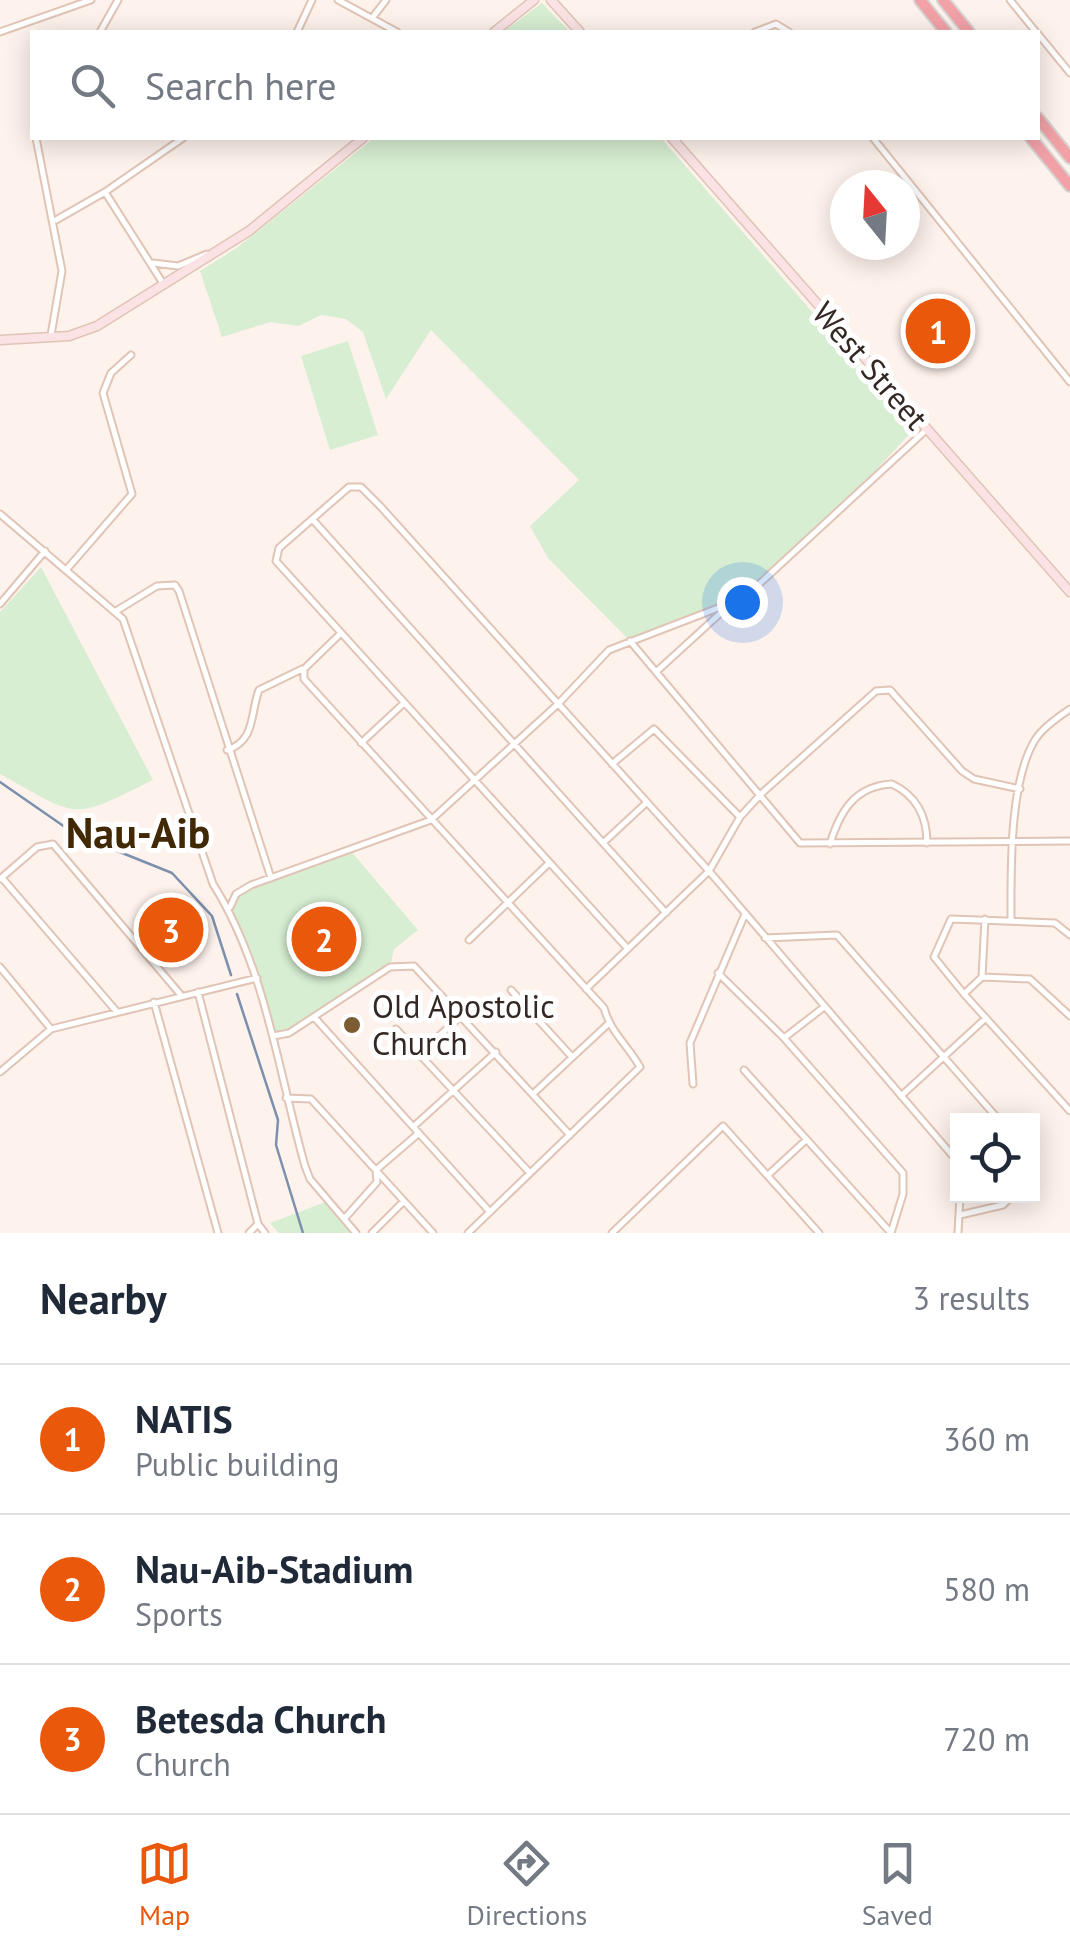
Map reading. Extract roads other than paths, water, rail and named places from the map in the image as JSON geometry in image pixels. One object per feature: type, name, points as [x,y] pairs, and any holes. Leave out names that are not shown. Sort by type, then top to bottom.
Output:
[{"type":"highway","points":[[920,0],[944,30]]},
{"type":"highway","points":[[943,0],[967,30]]},
{"type":"highway","points":[[1040,120],[1070,158]]},
{"type":"highway","points":[[1033,140],[1070,186]]},
{"type":"street","points":[[0,32],[91,0]]},
{"type":"street","points":[[101,30],[118,0]]},
{"type":"street","points":[[298,30],[312,0]]},
{"type":"street","points":[[338,0],[394,30]]},
{"type":"street","points":[[373,17],[386,0]]},
{"type":"street","points":[[496,30],[534,0]]},
{"type":"street","points":[[551,0],[578,30]]},
{"type":"street","points":[[1010,0],[1035,30]]},
{"type":"street","points":[[760,30],[776,24],[786,30]]},
{"type":"street","points":[[1040,37],[1070,73]]},
{"type":"street","points":[[36,140],[62,271],[50,336]]},
{"type":"street","points":[[55,220],[105,192],[181,140]]},
{"type":"street","points":[[0,340],[50,336],[97,326],[217,253],[360,140]]},
{"type":"street","name":"West Street","points":[[674,140],[1070,591]]},
{"type":"street","points":[[875,140],[1070,382]]},
{"type":"street","points":[[105,192],[164,285]]},
{"type":"street","points":[[153,263],[178,266],[201,254],[217,253]]},
{"type":"street","points":[[67,569],[132,494],[103,393],[111,373],[131,355]]},
{"type":"street","points":[[656,672],[780,568],[926,430]]},
{"type":"street","points":[[628,950],[276,561],[280,548],[348,487],[361,486],[710,871],[950,1153]]},
{"type":"street","points":[[0,514],[116,611],[128,630],[214,884],[230,907],[258,978],[310,1179],[356,1233]]},
{"type":"street","points":[[313,520],[666,913]]},
{"type":"street","points":[[0,604],[3,593],[44,551]]},
{"type":"street","points":[[116,611],[157,586],[175,585],[271,878]]},
{"type":"street","points":[[230,907],[236,894],[271,878],[431,820],[558,704],[597,660],[630,641],[728,608]]},
{"type":"street","points":[[228,750],[250,732],[259,690],[304,669],[340,633]]},
{"type":"street","points":[[630,641],[800,843],[1070,839]]},
{"type":"street","points":[[304,669],[304,680],[604,1008],[607,1025],[628,1046],[640,1067],[468,1233]]},
{"type":"street","points":[[586,989],[710,871],[740,817],[762,794],[883,689],[900,701],[962,771],[974,779],[1020,789]]},
{"type":"street","points":[[361,743],[404,703]]},
{"type":"street","points":[[1010,920],[1012,840],[1020,789],[1034,741],[1070,709]]},
{"type":"street","points":[[612,764],[654,729],[740,817]]},
{"type":"street","points":[[830,844],[848,804],[861,792],[892,784],[907,791],[921,809],[928,843]]},
{"type":"street","points":[[604,843],[646,803]]},
{"type":"street","points":[[117,1012],[0,877],[38,847],[53,844],[181,996]]},
{"type":"street","points":[[469,940],[548,864]]},
{"type":"street","points":[[693,1084],[690,1043],[744,914]]},
{"type":"street","points":[[1070,935],[1055,923],[951,919],[934,957],[1070,1111]]},
{"type":"street","points":[[964,994],[982,977],[986,919]]},
{"type":"street","points":[[766,938],[837,935],[994,1113]]},
{"type":"street","points":[[272,1036],[289,1034],[390,967],[414,966],[570,1135]]},
{"type":"street","points":[[0,967],[52,1029]]},
{"type":"street","points":[[718,973],[784,1038],[902,1174],[903,1194],[891,1233],[744,1070]]},
{"type":"street","points":[[982,977],[1030,978],[1070,1016]]},
{"type":"street","points":[[0,1072],[52,1029],[258,978]]},
{"type":"street","points":[[511,990],[572,1058]]},
{"type":"street","points":[[198,992],[258,1224],[265,1233]]},
{"type":"street","points":[[154,1002],[218,1233]]},
{"type":"street","points":[[784,1038],[824,1007]]},
{"type":"street","points":[[419,1054],[460,1016]]},
{"type":"street","points":[[314,1017],[490,1212]]},
{"type":"street","points":[[901,1096],[986,1018]]},
{"type":"street","points":[[534,1093],[607,1025]]},
{"type":"street","points":[[396,1029],[530,1173]]},
{"type":"street","points":[[413,1127],[496,1052]]},
{"type":"street","points":[[0,1059],[6,1066]]},
{"type":"street","points":[[286,1098],[311,1099],[434,1233]]},
{"type":"street","points":[[612,1233],[723,1126],[819,1233]]},
{"type":"street","points":[[376,1170],[419,1133]]},
{"type":"street","points":[[768,1175],[806,1140]]},
{"type":"street","points":[[344,1219],[377,1182],[376,1170]]},
{"type":"street","points":[[372,1233],[404,1202]]},
{"type":"street","points":[[958,1233],[960,1203]]},
{"type":"street","points":[[960,1214],[1005,1203]]},
{"type":"street","points":[[249,1233],[258,1224]]},
{"type":"waterway","points":[[0,782],[75,834],[172,873],[212,916],[231,975]]},
{"type":"waterway","points":[[237,994],[278,1120],[276,1145],[303,1233]]},
{"type":"place","name":"NATIS","points":[[938,331]]},
{"type":"place","name":"Betesda Church","points":[[171,930]]},
{"type":"place","name":"Nau-Aib-Stadium","points":[[324,939]]},
{"type":"place","name":"Old Apostolic Church","points":[[352,1025]]},
{"type":"district","name":"Nau-Aib","points":[[138,833]]}]
